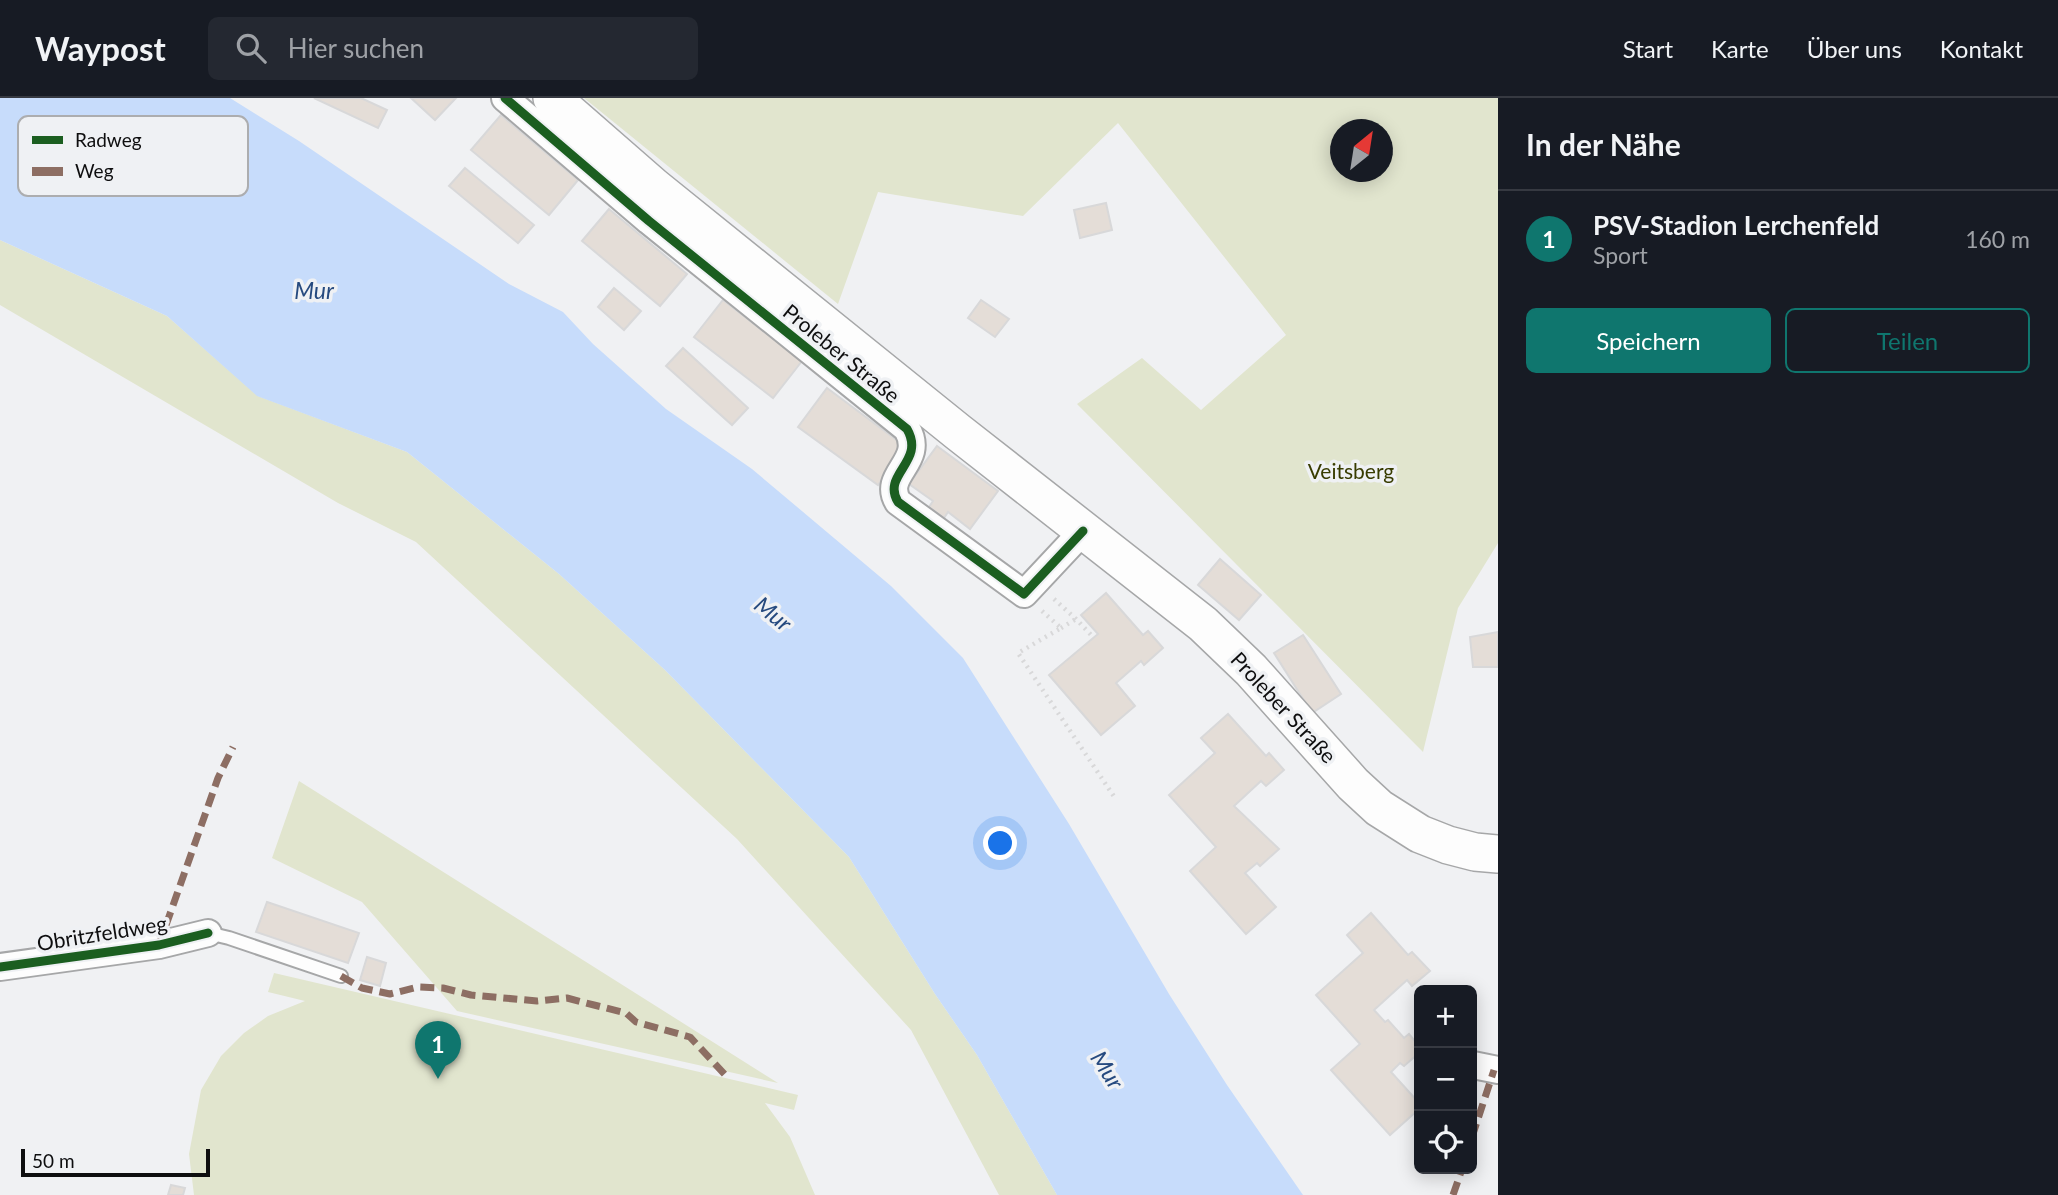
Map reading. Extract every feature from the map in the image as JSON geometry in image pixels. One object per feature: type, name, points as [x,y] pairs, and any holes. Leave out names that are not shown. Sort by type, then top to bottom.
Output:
[{"type":"main road","name":"Proleber Straße","points":[[552,98],[654,187],[1203,624],[1251,670],[1353,784],[1379,808],[1419,834],[1475,852],[1498,854]]},
{"type":"street","name":"Proleber Straße","points":[[505,98],[649,221],[906,429],[913,445],[912,452],[894,485],[894,495],[898,502],[1029,588]]},
{"type":"street","points":[[1029,588],[1083,531]]},
{"type":"street","name":"Obritzfeldweg","points":[[0,967],[159,945],[208,933]]},
{"type":"lane","points":[[208,933],[341,976]]},
{"type":"path","points":[[1029,588],[1076,619],[1093,637]]},
{"type":"path","points":[[1029,588],[1061,628]]},
{"type":"path","points":[[1076,619],[1018,653],[1115,798]]},
{"type":"green space","name":"Veitsberg","points":[[584,98],[1498,98],[1498,543],[1458,608],[1423,752],[1077,404],[1142,358],[1201,410],[1286,335],[1118,123],[1023,216],[878,192],[838,304]]},
{"type":"green space","points":[[0,240],[167,316],[258,396],[407,452],[559,574],[665,670],[849,857],[935,994],[977,1055],[1057,1195],[999,1195],[911,1030],[737,839],[416,542],[338,503],[0,305]]},
{"type":"green space","points":[[299,781],[778,1083],[457,1011],[362,902],[272,858]]},
{"type":"green space","points":[[274,973],[798,1095],[794,1110],[765,1103],[790,1137],[815,1195],[194,1195],[189,1154],[201,1090],[221,1056],[244,1033],[268,1016],[305,1001],[268,992]]},
{"type":"water","name":"Mur","points":[[0,98],[230,98],[299,141],[509,284],[563,312],[593,344],[666,409],[752,469],[891,586],[963,658],[1069,824],[1169,994],[1227,1085],[1303,1195],[1057,1195],[977,1055],[935,994],[849,857],[665,670],[559,574],[407,452],[257,396],[167,316],[0,240]]},
{"type":"building","points":[[314,98],[361,98],[387,110],[378,128]]},
{"type":"building","points":[[411,98],[456,98],[435,120]]},
{"type":"building","points":[[501,115],[578,180],[549,215],[471,150]]},
{"type":"building","points":[[465,168],[534,225],[518,243],[449,186]]},
{"type":"building","points":[[1106,203],[1112,230],[1080,238],[1074,210]]},
{"type":"building","points":[[609,209],[687,274],[660,306],[582,241]]},
{"type":"building","points":[[614,288],[641,311],[624,330],[598,307]]},
{"type":"building","points":[[723,300],[802,361],[773,398],[694,337]]},
{"type":"building","points":[[981,300],[1009,319],[995,337],[968,318]]},
{"type":"building","points":[[683,348],[748,408],[732,425],[666,366]]},
{"type":"building","points":[[827,388],[906,447],[878,485],[798,427]]},
{"type":"building","points":[[937,446],[998,491],[970,529],[948,512],[944,518],[929,507],[933,501],[909,484]]},
{"type":"building","points":[[1220,559],[1261,595],[1239,620],[1198,585]]},
{"type":"building","points":[[1106,593],[1143,635],[1148,631],[1163,648],[1144,665],[1141,661],[1116,683],[1135,706],[1101,735],[1049,675],[1098,634],[1081,615]]},
{"type":"building","points":[[1498,632],[1498,667],[1473,667],[1470,637]]},
{"type":"building","points":[[1303,635],[1341,694],[1312,713],[1274,653]]},
{"type":"building","points":[[1228,714],[1266,756],[1269,753],[1284,770],[1266,786],[1261,781],[1234,806],[1279,849],[1260,866],[1257,863],[1245,873],[1276,907],[1246,934],[1190,871],[1216,847],[1169,795],[1215,753],[1201,738]]},
{"type":"building","points":[[267,902],[359,933],[348,963],[256,932]]},
{"type":"building","points":[[1371,913],[1408,955],[1412,952],[1430,971],[1412,986],[1407,980],[1374,1010],[1385,1022],[1388,1020],[1404,1038],[1409,1034],[1414,1040],[1414,1057],[1404,1066],[1400,1063],[1391,1072],[1414,1097],[1414,1113],[1390,1135],[1331,1070],[1360,1044],[1316,995],[1363,953],[1347,935]]},
{"type":"building","points":[[367,957],[386,963],[380,986],[360,980]]},
{"type":"building","points":[[171,1185],[185,1188],[183,1195],[168,1195]]},
{"type":"marked path","points":[[159,945],[218,778],[233,747]]},
{"type":"marked path","points":[[341,976],[362,988],[390,994],[418,987],[443,988],[471,995],[537,1001],[567,998],[626,1013],[636,1022],[690,1037],[729,1079]]},
{"type":"marked path","points":[[1477,1122],[1494,1070]]},
{"type":"marked path","points":[[1453,1195],[1460,1174]]},
{"type":"cycle path","points":[[505,98],[649,221],[907,429],[911,450],[895,483],[894,492],[898,502],[1024,594],[1083,531]]},
{"type":"cycle path","points":[[0,967],[159,945],[208,933]]},
{"type":"place","name":"PSV-Stadion Lerchenfeld","points":[[438,1079]]}]
